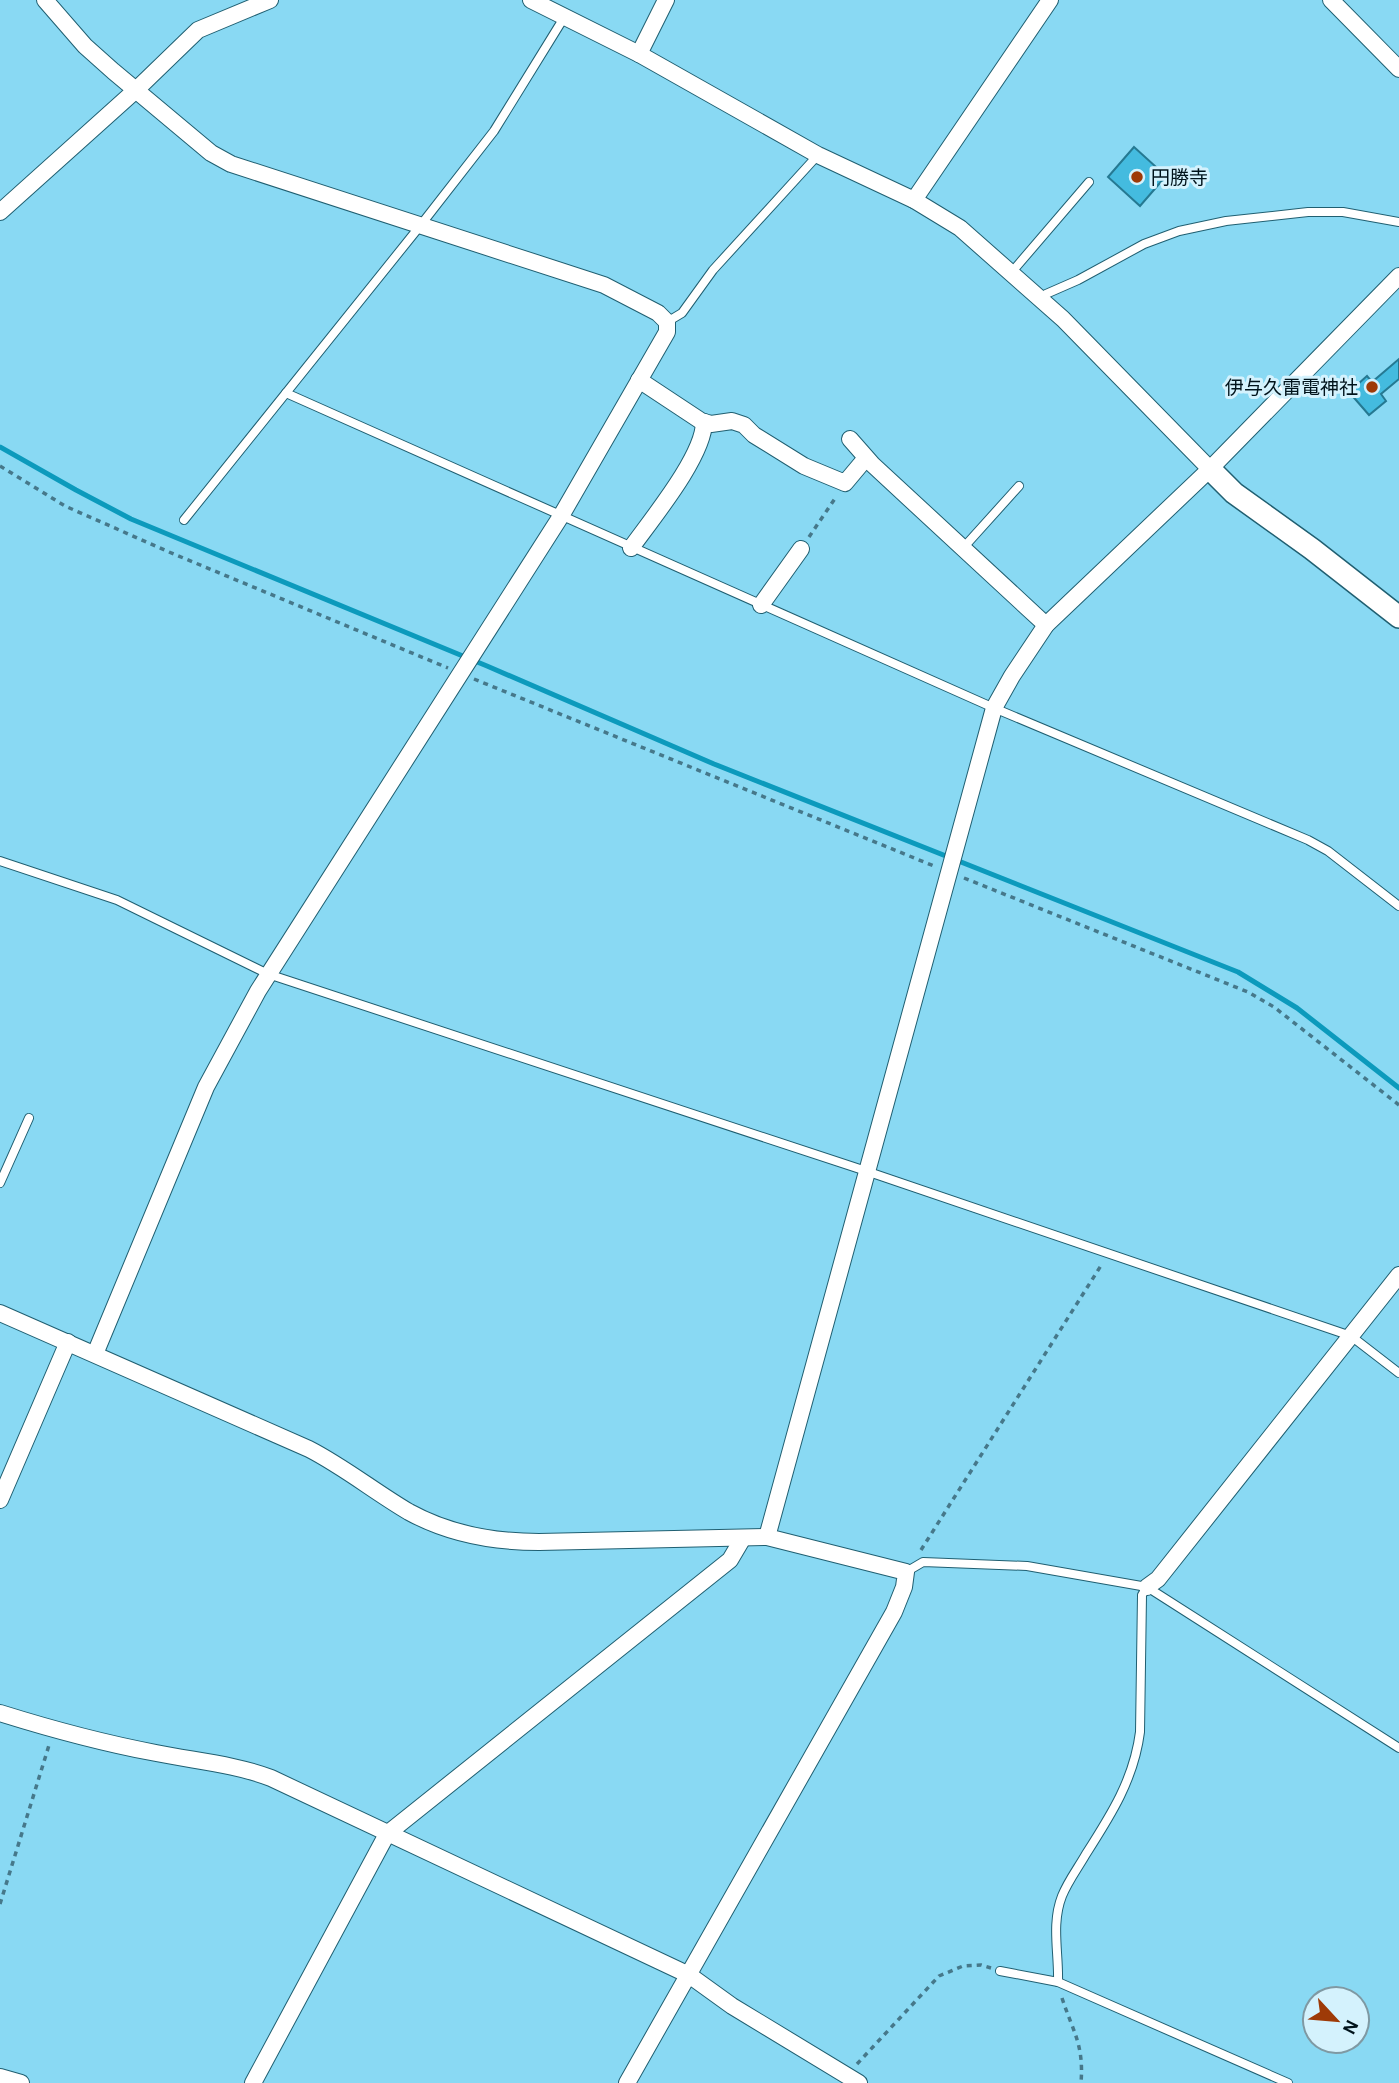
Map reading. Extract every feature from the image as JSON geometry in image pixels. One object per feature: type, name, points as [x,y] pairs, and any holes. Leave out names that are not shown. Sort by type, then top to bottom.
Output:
[{"type":"street","points":[[45,0],[85,46],[211,153],[231,164],[604,285],[657,313],[667,322],[667,332],[561,516],[268,974],[206,1087],[95,1354]]},
{"type":"street","points":[[0,212],[137,89],[198,30],[270,0]]},
{"type":"street","points":[[531,0],[639,54],[818,155],[914,200],[960,228],[1127,382],[1210,470],[1251,506],[1274,520],[1399,617]]},
{"type":"street","points":[[639,54],[666,0]]},
{"type":"street","points":[[914,200],[1050,0]]},
{"type":"street","points":[[1331,0],[1399,69]]},
{"type":"street","points":[[767,1537],[994,708],[1046,625],[1210,470],[1399,276]]},
{"type":"street","points":[[639,380],[704,422],[732,421],[744,425],[754,435],[804,466],[845,483],[866,458]]},
{"type":"street","points":[[631,548],[668,499],[682,475],[702,436],[704,422]]},
{"type":"street","points":[[850,439],[866,458],[1046,625]]},
{"type":"street","points":[[761,605],[801,549]]},
{"type":"street","points":[[1147,1587],[1158,1579],[1399,1275]]},
{"type":"street","points":[[0,1313],[309,1449],[334,1462],[411,1513],[470,1535],[512,1542],[767,1537],[906,1572],[904,1587],[894,1612],[627,2083]]},
{"type":"street","points":[[0,1500],[68,1342]]},
{"type":"street","points":[[253,2083],[387,1834],[730,1560],[743,1538]]},
{"type":"street","points":[[0,1713],[54,1730],[155,1753],[245,1768],[271,1778],[689,1975],[732,2006],[859,2083]]},
{"type":"street","points":[[0,2077],[21,2083]]},
{"type":"lane","points":[[184,520],[494,131],[565,16]]},
{"type":"lane","points":[[667,322],[681,313],[713,270],[818,155]]},
{"type":"lane","points":[[1011,273],[1089,182]]},
{"type":"lane","points":[[1040,299],[1144,244],[1179,231],[1226,221],[1308,212],[1343,212],[1399,222]]},
{"type":"lane","points":[[286,394],[994,708],[1308,840],[1328,851],[1399,906]]},
{"type":"lane","points":[[964,547],[1019,486]]},
{"type":"lane","points":[[0,862],[117,900],[268,974],[866,1171],[1351,1336],[1399,1373]]},
{"type":"lane","points":[[0,1183],[29,1118]]},
{"type":"lane","points":[[906,1572],[923,1562],[1027,1566],[1147,1587],[1399,1748]]},
{"type":"lane","points":[[1058,1982],[1055,1935],[1061,1898],[1119,1801],[1137,1754],[1140,1732],[1142,1595],[1147,1587]]},
{"type":"lane","points":[[1000,1971],[1058,1982],[1288,2083]]},
{"type":"path","points":[[0,466],[65,506],[169,552],[468,663],[948,872],[1248,992],[1274,1007],[1399,1105]]},
{"type":"path","points":[[801,549],[845,483]]},
{"type":"path","points":[[906,1572],[1103,1263],[1106,1252]]},
{"type":"path","points":[[0,1904],[54,1730]]},
{"type":"path","points":[[844,2073],[856,2064],[939,1976],[963,1966],[981,1965],[1000,1971]]},
{"type":"path","points":[[1058,1982],[1079,2042],[1083,2060],[1081,2083]]},
{"type":"building","name":"円勝寺","points":[[1134,147],[1166,176],[1140,206],[1108,177]]},
{"type":"building","name":"伊与久雷電神社","points":[[1399,359],[1399,379],[1381,394],[1386,401],[1369,415],[1349,392],[1367,376],[1372,382]]},
{"type":"waterway","points":[[0,447],[131,519],[487,666],[714,764],[1238,972],[1297,1008],[1399,1088]]},
{"type":"place","name":"円勝寺","points":[[1137,177]]},
{"type":"place","name":"伊与久雷電神社","points":[[1372,387]]}]
